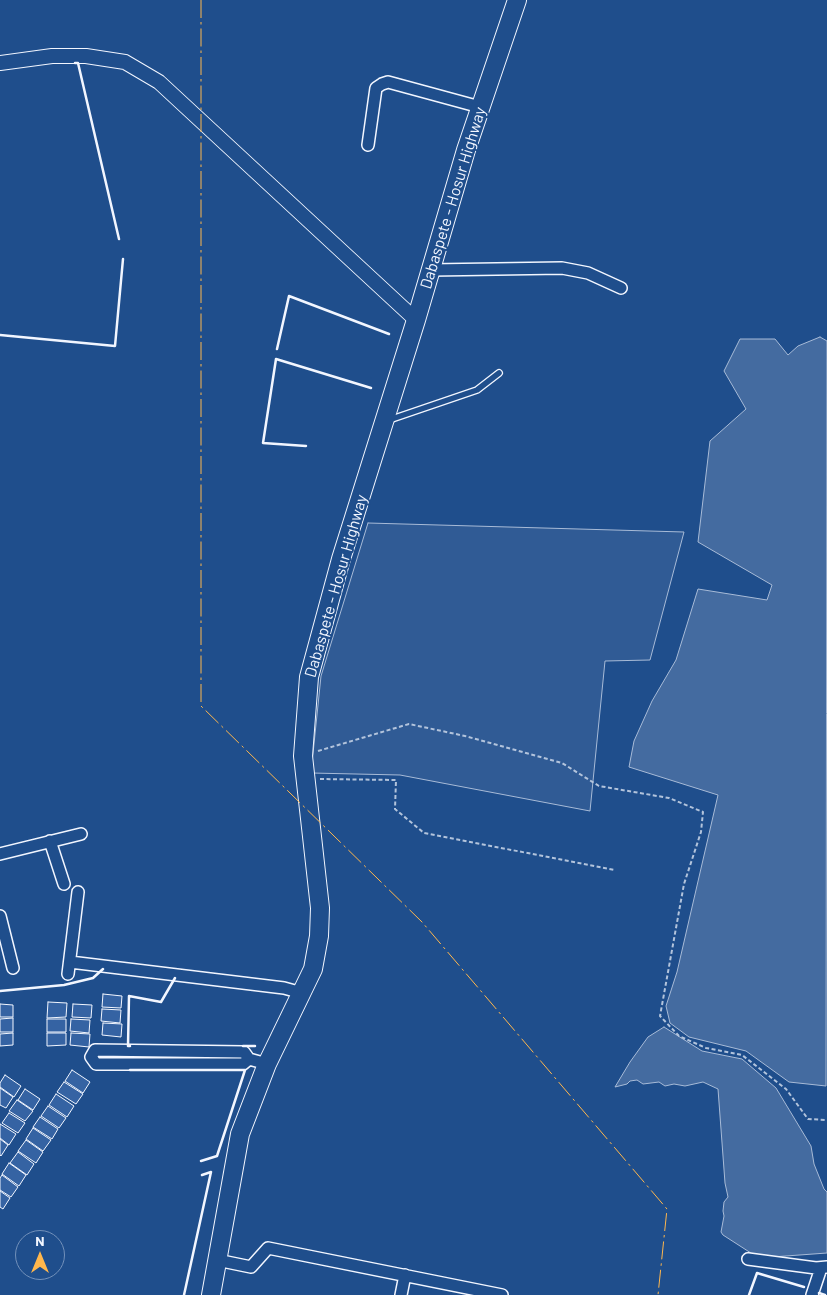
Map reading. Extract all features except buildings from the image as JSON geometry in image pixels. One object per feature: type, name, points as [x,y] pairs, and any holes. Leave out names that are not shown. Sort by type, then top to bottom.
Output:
[{"type":"highway","name":"Dabaspete - Hosur Highway","points":[[211,1295],[240,1134],[267,1064],[313,969],[319,936],[320,908],[303,756],[309,677],[341,558],[416,320],[466,150],[517,0]]},
{"type":"street","points":[[0,63],[52,56],[86,56],[125,62],[159,82],[416,320]]},
{"type":"street","points":[[368,145],[376,88],[382,84],[388,82],[480,107]]},
{"type":"street","points":[[431,270],[562,268],[588,273],[621,288]]},
{"type":"street","points":[[0,854],[81,834]]},
{"type":"street","points":[[50,841],[64,884]]},
{"type":"street","points":[[68,974],[78,892]]},
{"type":"street","points":[[0,916],[13,968]]},
{"type":"street","points":[[70,962],[284,988],[302,993]]},
{"type":"street","points":[[249,1059],[243,1064],[96,1064],[91,1057],[95,1050],[244,1052],[249,1059],[267,1064]]},
{"type":"street","points":[[217,1260],[251,1267],[268,1248],[406,1276],[470,1292],[502,1295]]},
{"type":"street","points":[[748,1259],[824,1267],[812,1295]]},
{"type":"street","points":[[401,1295],[406,1276]]},
{"type":"lane","points":[[384,421],[477,390],[499,372]]},
{"type":"path","points":[[303,756],[409,724],[465,736],[562,763],[599,786],[670,798],[703,812],[701,832],[684,884],[660,1016],[679,1036],[706,1048],[742,1055],[786,1089],[808,1119],[827,1120]]},
{"type":"path","points":[[305,782],[323,779],[396,780],[395,808],[424,833],[615,870]]},
{"type":"shaded area","points":[[820,337],[827,341],[826,1086],[789,1082],[746,1051],[689,1037],[670,1023],[666,1006],[677,972],[718,795],[629,767],[634,741],[652,701],[676,660],[698,589],[767,600],[772,585],[698,542],[710,441],[746,409],[724,371],[740,339],[775,339],[788,355],[798,346]]},
{"type":"shaded area","points":[[368,523],[684,532],[650,660],[605,661],[590,811],[400,775],[311,773],[321,676]]},
{"type":"shaded area","points":[[664,1027],[702,1051],[742,1059],[776,1088],[811,1146],[814,1164],[827,1192],[827,1253],[772,1257],[754,1255],[721,1232],[724,1202],[728,1197],[725,1183],[718,1089],[703,1082],[685,1086],[674,1084],[665,1086],[659,1082],[643,1084],[637,1080],[615,1087],[648,1037]]},
{"type":"wall","points":[[75,63],[78,63],[119,239]]},
{"type":"wall","points":[[0,335],[115,346],[123,259]]},
{"type":"wall","points":[[277,349],[289,296],[389,334]]},
{"type":"wall","points":[[306,446],[263,443],[276,359],[371,388]]},
{"type":"wall","points":[[0,991],[64,985],[93,978],[103,969]]},
{"type":"wall","points":[[130,1046],[128,1046],[129,996],[161,1002],[175,978]]},
{"type":"wall","points":[[243,1046],[255,1046]]},
{"type":"wall","points":[[130,1070],[245,1070],[217,1156],[201,1161]]},
{"type":"wall","points":[[184,1295],[211,1172],[202,1175]]},
{"type":"wall","points":[[749,1295],[757,1273],[804,1287]]},
{"type":"wall","points":[[819,1293],[825,1295]]},
{"type":"power","points":[[201,0],[201,706],[422,922],[667,1209],[658,1295]]}]
